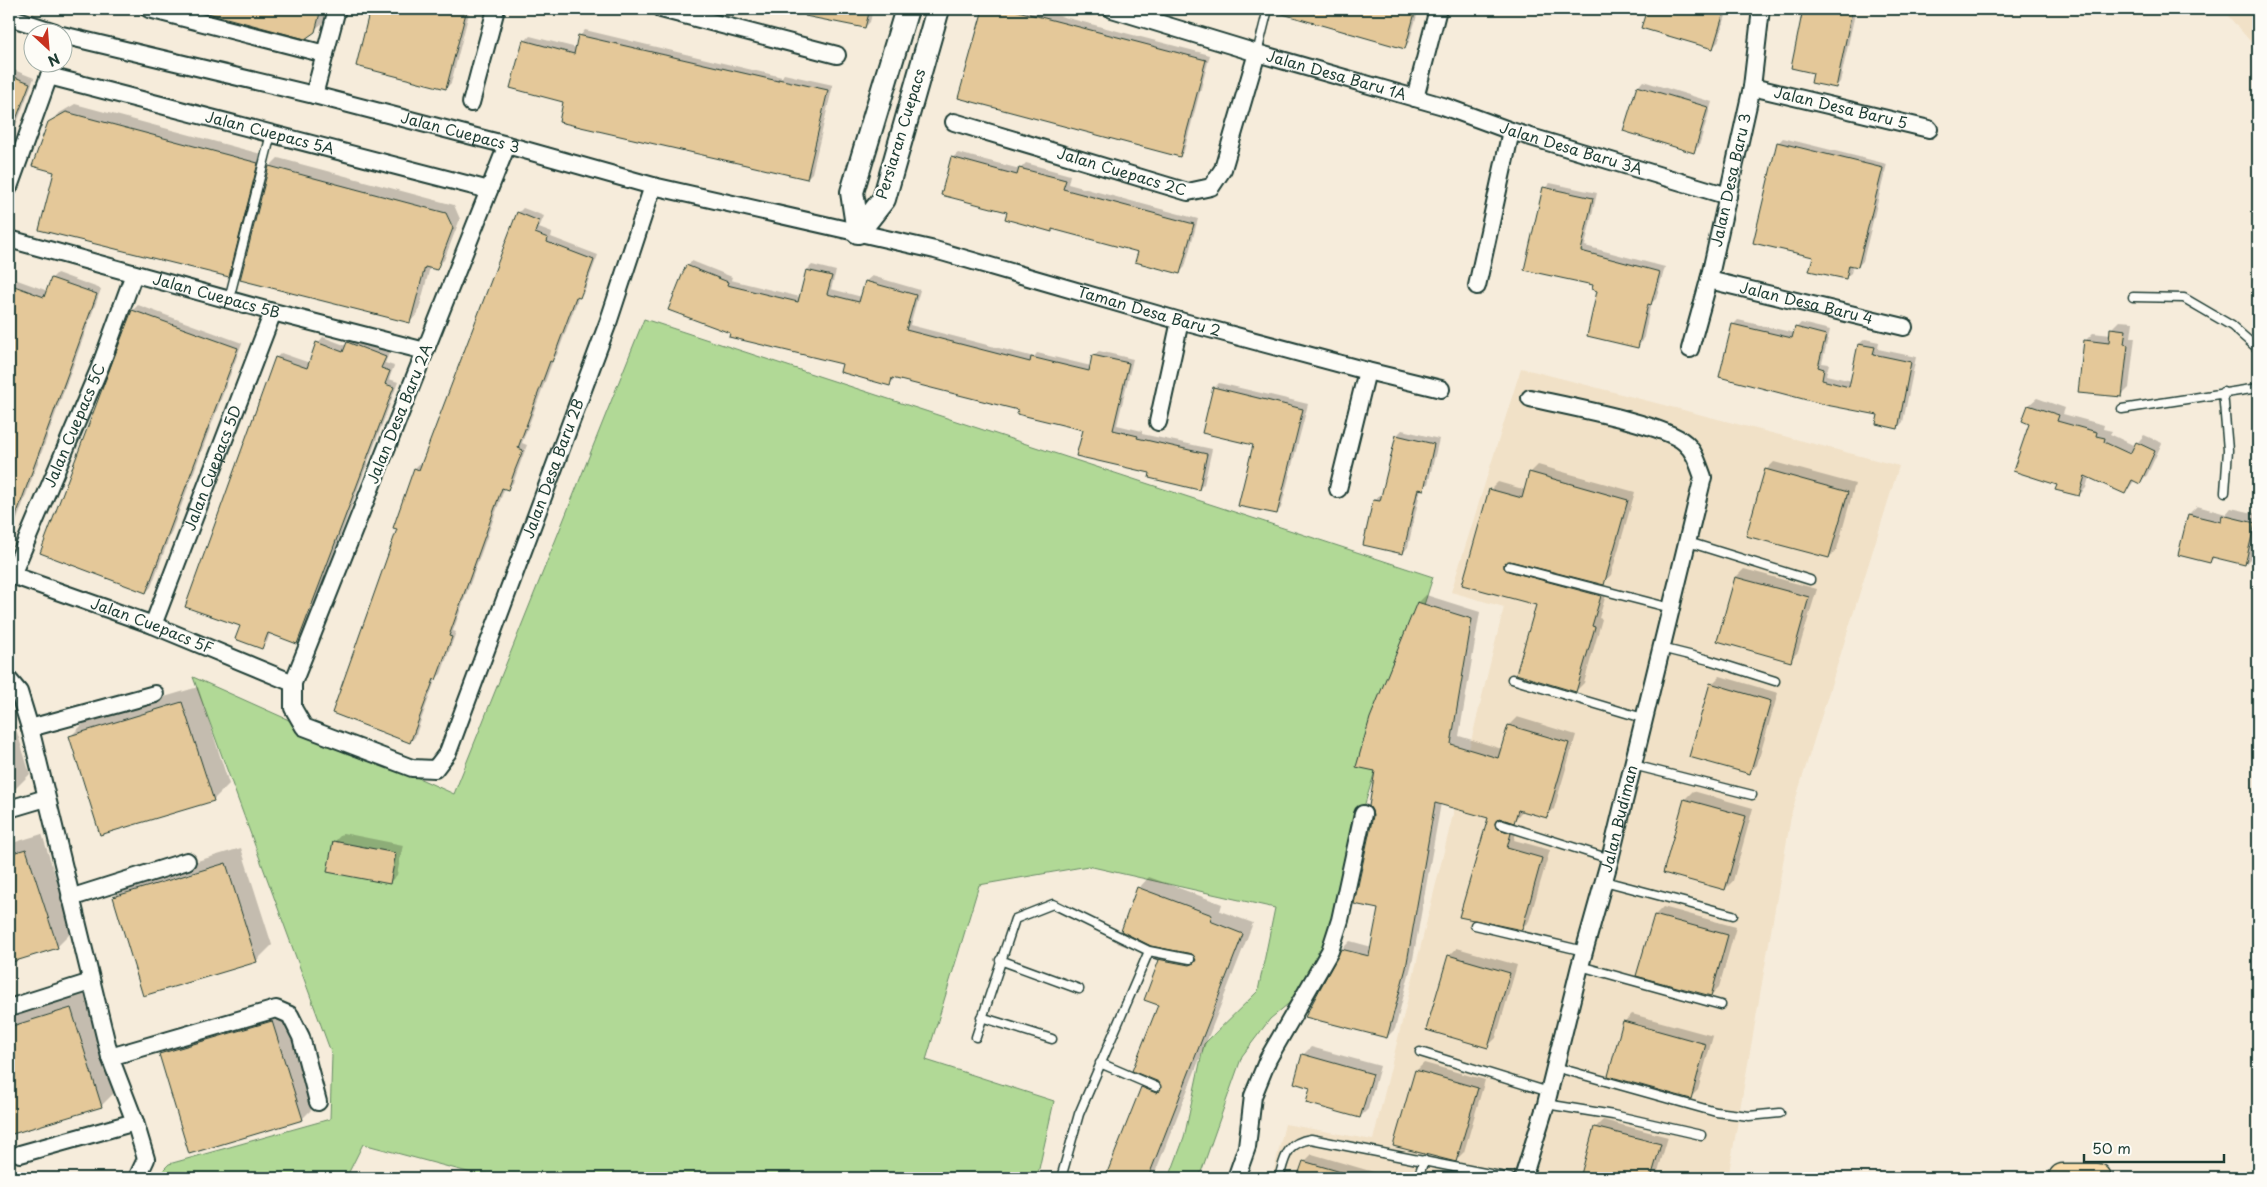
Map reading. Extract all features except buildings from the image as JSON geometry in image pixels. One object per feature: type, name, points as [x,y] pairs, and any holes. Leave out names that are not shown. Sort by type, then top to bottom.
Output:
[{"type":"highway","points":[[2063,1178],[2097,1178]]},
{"type":"street","points":[[149,9],[325,54]]},
{"type":"street","points":[[314,95],[337,9]]},
{"type":"street","points":[[471,103],[496,9]]},
{"type":"street","points":[[661,9],[837,56]]},
{"type":"street","name":"Persiaran Cuepacs","points":[[858,232],[852,192],[907,9]]},
{"type":"street","name":"Persiaran Cuepacs","points":[[858,232],[884,199],[938,9]]},
{"type":"street","name":"Jalan Desa Baru 1A","points":[[1112,9],[1159,15],[1257,53],[1415,98]]},
{"type":"street","points":[[1415,98],[1438,9]]},
{"type":"street","name":"Jalan Desa Baru 3","points":[[1690,349],[1709,280],[1752,88],[1762,9]]},
{"type":"street","name":"Jalan Cuepacs 3","points":[[9,17],[23,22]]},
{"type":"street","name":"Jalan Cuepacs 3","points":[[72,39],[314,95],[507,145],[653,186],[858,232]]},
{"type":"street","name":"Jalan Cuepacs 2C","points":[[954,122],[1188,192],[1210,187],[1223,169],[1257,53]]},
{"type":"street","points":[[9,186],[51,72]]},
{"type":"street","name":"Jalan Cuepacs 5A","points":[[62,72],[271,134],[489,190]]},
{"type":"street","name":"Jalan Desa Baru 5","points":[[1752,88],[1929,128]]},
{"type":"street","name":"Jalan Desa Baru 3A","points":[[1415,98],[1443,106],[1511,131],[1728,196]]},
{"type":"street","points":[[1477,286],[1511,131]]},
{"type":"street","name":"Jalan Desa Baru 2A","points":[[293,683],[507,145]]},
{"type":"street","name":"Jalan Desa Baru 2B","points":[[293,683],[293,708],[304,727],[412,768],[435,769],[448,752],[610,320],[653,186]]},
{"type":"street","name":"Taman Desa Baru 2","points":[[858,232],[936,250],[1180,321],[1441,389]]},
{"type":"street","name":"Jalan Cuepacs 5B","points":[[9,239],[273,312],[426,351]]},
{"type":"street","name":"Jalan Cuepacs 5C","points":[[10,575],[100,367],[134,274]]},
{"type":"street","name":"Jalan Desa Baru 4","points":[[1709,280],[1904,327]]},
{"type":"street","name":"Jalan Cuepacs 5D","points":[[153,625],[273,312]]},
{"type":"street","points":[[1158,422],[1180,321]]},
{"type":"street","points":[[1338,489],[1367,371]]},
{"type":"street","name":"Jalan Budiman","points":[[1523,1178],[1547,1098],[1582,959],[1610,859],[1643,718],[1688,542],[1702,476],[1695,456],[1684,442],[1663,431],[1530,398]]},
{"type":"street","name":"Jalan Cuepacs 5F","points":[[10,575],[153,625],[293,683]]},
{"type":"street","points":[[9,680],[19,692],[30,728],[110,1057],[135,1122],[146,1159],[137,1178]]},
{"type":"street","points":[[30,728],[155,694]]},
{"type":"street","points":[[9,809],[46,798]]},
{"type":"street","points":[[1236,1178],[1247,1147],[1254,1096],[1268,1059],[1330,951],[1340,920],[1363,814]]},
{"type":"street","points":[[70,898],[187,861]]},
{"type":"street","points":[[9,1008],[91,982]]},
{"type":"street","points":[[110,1057],[276,1009],[290,1015],[302,1037],[318,1102]]},
{"type":"street","points":[[20,1154],[135,1122]]},
{"type":"lane","points":[[1257,53],[1268,9]]},
{"type":"lane","points":[[229,299],[271,134]]},
{"type":"lane","points":[[2133,297],[2184,298],[2232,326],[2258,349]]},
{"type":"lane","points":[[2122,409],[2258,388]]},
{"type":"lane","points":[[2224,392],[2228,450],[2225,492]]},
{"type":"lane","points":[[1688,542],[1810,580]]},
{"type":"lane","points":[[1509,566],[1671,608]]},
{"type":"lane","points":[[1661,648],[1710,660],[1775,681]]},
{"type":"lane","points":[[1512,679],[1643,718]]},
{"type":"lane","points":[[1632,765],[1752,795]]},
{"type":"lane","points":[[1500,824],[1610,859]]},
{"type":"lane","points":[[1604,881],[1733,915]]},
{"type":"lane","points":[[976,1038],[981,1017],[1015,919],[1052,904],[1149,951],[1190,959]]},
{"type":"lane","points":[[1475,925],[1721,1005]]},
{"type":"lane","points":[[1061,1178],[1079,1114],[1149,951]]},
{"type":"lane","points":[[1000,960],[1079,989]]},
{"type":"lane","points":[[981,1017],[1052,1039]]},
{"type":"lane","points":[[1420,1052],[1547,1098],[1701,1135]]},
{"type":"lane","points":[[1100,1063],[1156,1087]]},
{"type":"lane","points":[[1555,1067],[1716,1112],[1749,1116],[1780,1113]]},
{"type":"lane","points":[[1279,1178],[1286,1153],[1298,1141],[1311,1139],[1510,1178]]},
{"type":"lane","points":[[1418,1178],[1424,1160]]},
{"type":"shaded area","points":[[2222,9],[2258,9],[2258,50]]},
{"type":"shaded area","points":[[1521,368],[1899,466],[1792,811],[1728,1178],[1272,1178],[1285,1124],[1373,1140],[1504,607],[1451,592]]},
{"type":"green space","points":[[644,319],[1433,577],[1401,676],[1375,771],[1339,888],[1317,980],[1270,1019],[1242,1056],[1199,1178],[1169,1178],[1184,1138],[1204,1044],[1258,991],[1275,908],[1088,866],[979,885],[926,1060],[1054,1101],[1037,1178],[490,1178],[363,1144],[346,1178],[155,1178],[169,1164],[330,1119],[332,1055],[193,677],[454,794]]}]
